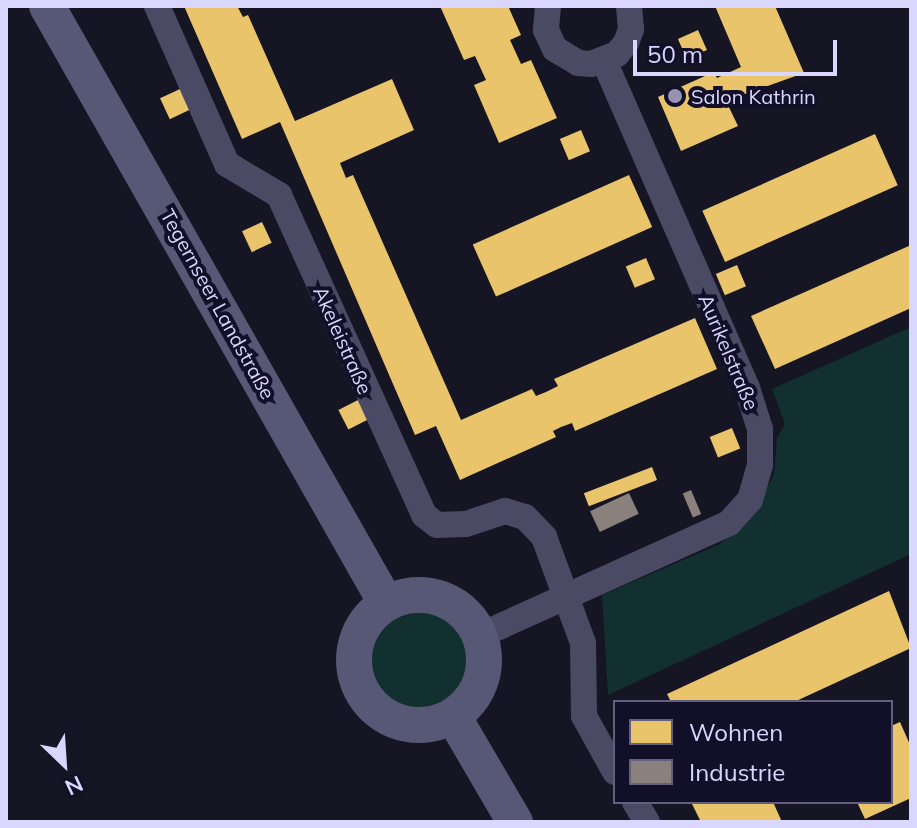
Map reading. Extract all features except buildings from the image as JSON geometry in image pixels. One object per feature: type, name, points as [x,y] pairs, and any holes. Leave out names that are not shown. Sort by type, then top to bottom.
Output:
[{"type":"main road","name":"Tegernseer Landstraße","points":[[47,6],[386,603]]},
{"type":"main road","points":[[413,594],[441,598],[465,612],[481,635],[485,653],[478,690],[453,716],[413,725],[376,709],[362,693],[354,654],[370,616],[386,603],[413,594]]},
{"type":"main road","points":[[453,716],[515,822]]},
{"type":"street","name":"Akeleistraße","points":[[157,6],[227,164],[279,195],[416,504],[437,525],[466,524],[505,511],[525,517],[544,537],[566,598]]},
{"type":"street","points":[[544,11],[548,37],[566,58],[578,63],[604,61],[626,43],[631,29],[629,6]]},
{"type":"street","name":"Aurikelstraße","points":[[481,635],[729,523],[750,500],[760,464],[760,429],[747,388],[604,61]]},
{"type":"street","points":[[566,598],[583,643],[584,716],[613,768]]},
{"type":"street","points":[[636,804],[647,822]]},
{"type":"green space","points":[[911,327],[911,554],[608,695],[602,595],[720,544],[752,515],[774,474],[777,438],[785,424],[772,389]]},
{"type":"green space","points":[[420,613],[440,617],[456,628],[467,644],[471,664],[467,684],[456,700],[440,711],[420,715],[400,711],[384,700],[373,684],[369,664],[373,644],[384,628],[400,617]]},
{"type":"place","name":"Salon Kathrin","points":[[675,96]]}]
